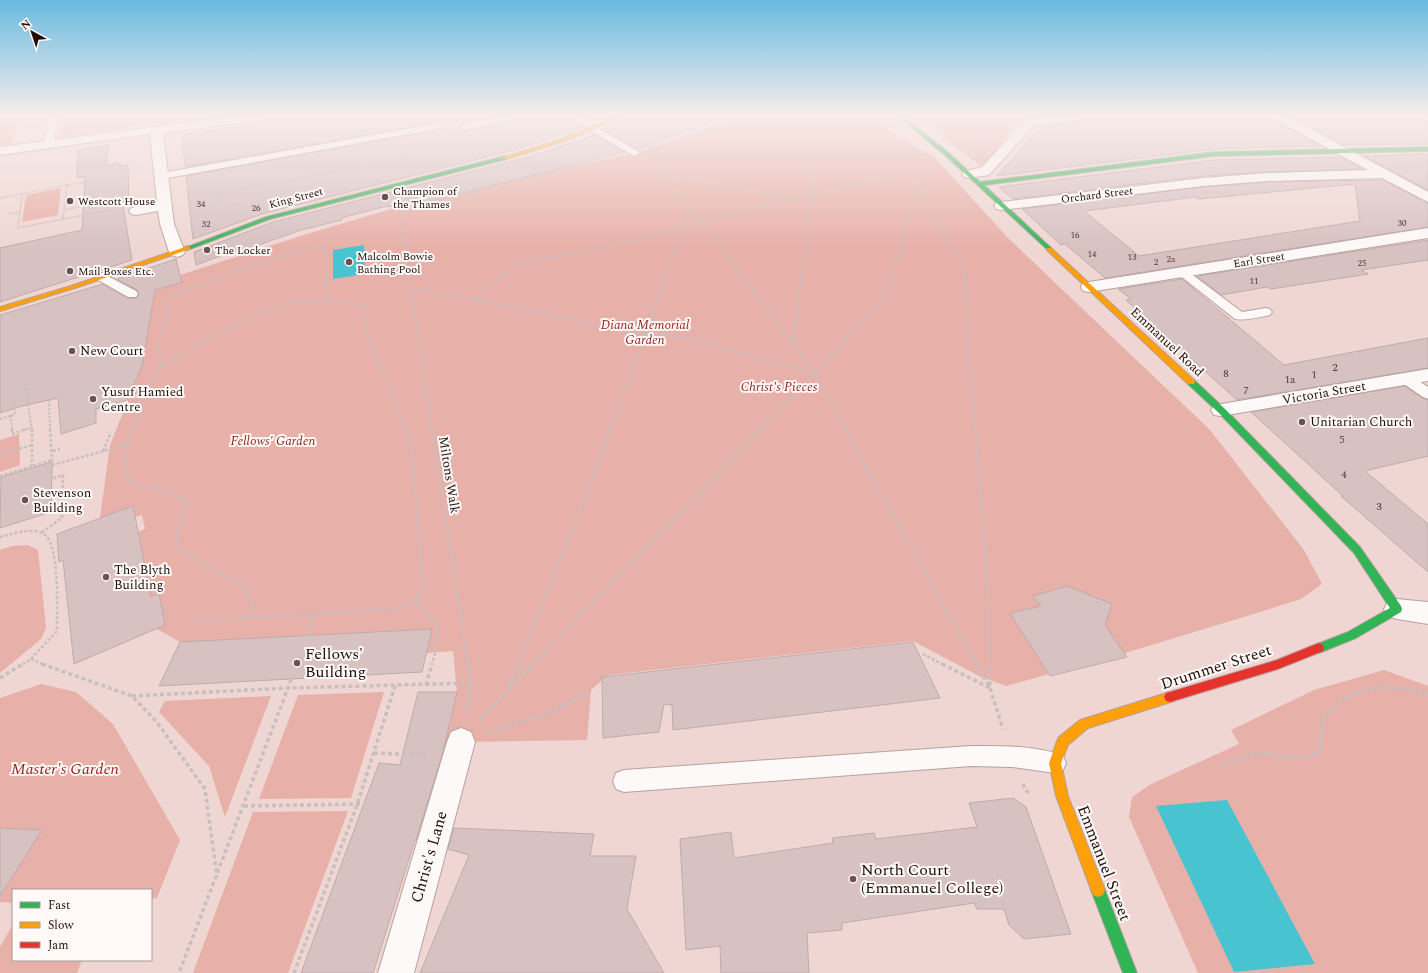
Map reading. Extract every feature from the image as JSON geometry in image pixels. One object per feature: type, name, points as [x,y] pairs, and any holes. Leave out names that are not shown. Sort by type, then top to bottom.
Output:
[{"type":"street","points":[[160,159],[167,224],[176,252]]},
{"type":"street","name":"King Street","points":[[0,309],[176,252],[275,216],[500,159]]},
{"type":"street","name":"Emmanuel Road","points":[[953,159],[1221,410],[1357,550],[1397,609]]},
{"type":"street","points":[[969,174],[984,172],[996,159]]},
{"type":"street","points":[[979,184],[1173,159]]},
{"type":"street","points":[[1359,159],[1428,198]]},
{"type":"street","name":"Orchard Street","points":[[1001,206],[1203,182],[1267,177],[1385,174]]},
{"type":"street","points":[[136,211],[166,205]]},
{"type":"street","name":"Earl Street","points":[[1089,287],[1428,233]]},
{"type":"street","name":"Victoria Street","points":[[1221,410],[1428,375]]},
{"type":"street","points":[[1397,609],[1428,613]]},
{"type":"street","name":"Drummer Street","points":[[1055,763],[1063,741],[1084,724],[1278,664],[1352,635],[1397,609]]},
{"type":"street","name":"Christ's Lane","points":[[396,973],[461,742]]},
{"type":"street","name":"Emmanuel Street","points":[[1055,763],[1062,796],[1130,973]]},
{"type":"lane","points":[[162,176],[254,159]]},
{"type":"lane","points":[[1182,272],[1239,316],[1266,312]]},
{"type":"lane","points":[[102,277],[132,294]]},
{"type":"lane","points":[[1406,379],[1428,394]]},
{"type":"lane","points":[[624,781],[971,756],[1012,757],[1055,763]]},
{"type":"path","points":[[196,197],[402,159]]},
{"type":"path","name":"Miltons Walk","points":[[461,742],[471,683],[410,287],[405,250],[404,211],[416,210],[429,202],[608,159]]},
{"type":"path","points":[[793,343],[812,195],[811,159]]},
{"type":"path","points":[[461,742],[508,689],[815,374],[882,302],[898,260],[921,166],[904,169],[872,182],[791,198],[611,247],[544,258],[513,267],[475,301]]},
{"type":"path","points":[[791,198],[667,174],[690,209],[702,221],[815,374],[990,688],[1012,757],[1026,791],[1062,796]]},
{"type":"path","points":[[0,198],[91,181]]},
{"type":"path","points":[[918,182],[964,269],[969,360],[986,557],[990,688]]},
{"type":"path","points":[[63,219],[67,185]]},
{"type":"path","points":[[220,192],[222,202]]},
{"type":"path","points":[[22,194],[18,228],[118,209]]},
{"type":"path","points":[[64,210],[83,206]]},
{"type":"path","points":[[508,689],[592,480],[690,209]]},
{"type":"path","points":[[9,214],[20,212]]},
{"type":"path","points":[[253,618],[251,602],[243,585],[178,549],[175,540],[180,519],[188,502],[169,493],[131,483],[125,467],[127,445],[142,403],[160,366],[158,346],[172,296],[223,275],[289,253],[320,246],[327,253],[326,301]]},
{"type":"path","points":[[410,287],[572,319],[608,329],[679,336],[815,374]]},
{"type":"path","points":[[160,366],[228,328],[288,302],[326,301],[368,305],[366,331],[410,441],[423,586],[416,602],[397,608],[195,621]]},
{"type":"path","points":[[639,319],[660,321],[666,327],[662,340],[653,344],[629,342],[622,337],[625,330],[628,324],[639,319]]},
{"type":"path","points":[[24,384],[32,428],[32,466]]},
{"type":"path","points":[[0,419],[15,414],[14,397]]},
{"type":"path","points":[[40,534],[62,518],[63,475],[52,478],[52,451],[48,400]]},
{"type":"path","points":[[11,415],[12,434],[32,428]]},
{"type":"path","points":[[103,451],[111,432]]},
{"type":"path","points":[[0,454],[32,445]]},
{"type":"path","points":[[52,465],[127,445]]},
{"type":"path","points":[[52,451],[60,449]]},
{"type":"path","points":[[0,476],[52,460]]},
{"type":"path","points":[[0,537],[33,532],[46,536],[52,544],[56,564],[57,631],[31,659],[0,678]]},
{"type":"path","points":[[416,602],[438,628],[435,653],[426,685]]},
{"type":"path","points":[[307,636],[314,614]]},
{"type":"path","points":[[923,654],[990,688]]},
{"type":"path","points":[[31,659],[54,669],[132,696],[288,688],[471,683]]},
{"type":"path","points":[[178,973],[217,877],[291,679]]},
{"type":"path","points":[[294,973],[358,805],[395,686]]},
{"type":"path","points":[[1224,765],[1246,756],[1259,753],[1301,758],[1320,751],[1324,716],[1347,696],[1377,687],[1407,689],[1428,695]]},
{"type":"path","points":[[461,742],[549,713],[588,692]]},
{"type":"path","points":[[132,696],[156,722],[205,789],[217,877]]},
{"type":"path","points":[[374,753],[426,755]]},
{"type":"path","points":[[244,806],[364,804]]},
{"type":"green space","name":"Christ's Pieces","points":[[603,159],[936,159],[1010,240],[1210,430],[1304,550],[1322,584],[1301,599],[1125,653],[1006,686],[979,676],[913,641],[608,675],[591,690],[587,740],[461,742],[444,744],[457,692],[453,651],[426,653],[180,642],[157,629],[155,614],[158,593],[151,597],[138,532],[145,529],[142,515],[135,517],[100,518],[110,445],[142,365],[151,292],[182,282],[180,275],[310,233],[408,204],[427,202],[536,174]]},
{"type":"green space","points":[[972,159],[989,159],[986,163],[979,165]]},
{"type":"green space","points":[[61,188],[58,215],[22,222],[26,195]]},
{"type":"green space","points":[[19,434],[20,465],[0,472],[0,440]]},
{"type":"green space","points":[[28,545],[38,550],[46,628],[41,639],[0,673],[0,550],[12,546]]},
{"type":"green space","points":[[1384,670],[1428,686],[1428,973],[1198,973],[1129,817],[1132,797],[1151,784],[1239,744],[1231,730],[1314,690]]},
{"type":"green space","name":"Master's Garden","points":[[41,684],[76,692],[113,724],[180,840],[157,898],[152,899],[152,889],[12,889],[12,903],[0,902],[0,896],[41,830],[0,828],[0,698]]},
{"type":"green space","points":[[384,692],[351,798],[259,799],[298,695]]},
{"type":"green space","points":[[271,696],[225,817],[209,766],[159,712],[165,701]]},
{"type":"green space","points":[[348,811],[288,973],[193,973],[253,812]]},
{"type":"green space","points":[[12,926],[12,961],[82,961],[77,973],[0,973],[0,947]]},
{"type":"water","name":"Malcolm Bowie Bathing Pool","points":[[364,245],[365,274],[333,279],[333,250]]},
{"type":"water","points":[[1227,800],[1315,964],[1234,972],[1156,806]]},
{"type":"building","points":[[78,159],[107,159],[106,165],[118,163],[118,166],[128,165],[129,205],[123,206],[132,260],[0,302],[0,248],[82,230],[85,177],[77,178]]},
{"type":"building","points":[[184,159],[228,159],[185,167]]},
{"type":"building","points":[[276,159],[477,159],[262,214],[193,239],[186,176]]},
{"type":"building","points":[[519,159],[596,159],[427,202],[383,207],[341,218],[342,220],[301,230],[233,254],[231,252],[196,265],[194,252],[273,222]]},
{"type":"building","points":[[1012,159],[1130,159],[997,176]]},
{"type":"building","points":[[1344,159],[1362,169],[1203,176],[1013,199],[999,187],[1214,160]]},
{"type":"building","points":[[1370,159],[1428,159],[1428,190]]},
{"type":"building","points":[[1382,180],[1428,203],[1428,227],[1105,278],[1065,244],[1061,245],[1022,209],[1203,187],[1267,182]],"holes":[[[1355,184],[1360,221],[1139,256],[1084,211],[1195,197],[1199,199]]]},
{"type":"building","points":[[1428,240],[1428,260],[1361,270],[1368,274],[1271,289],[1267,287],[1221,295],[1197,276]]},
{"type":"building","name":"New Court","points":[[176,259],[182,282],[155,290],[142,365],[127,400],[96,409],[96,423],[61,434],[58,398],[22,406],[0,413],[0,315],[103,284],[127,298],[136,298],[139,295],[137,290],[117,279]]},
{"type":"building","points":[[1182,279],[1284,365],[1428,338],[1428,368],[1237,400],[1126,300],[1131,299],[1118,289]]},
{"type":"building","points":[[1405,386],[1422,398],[1428,400],[1428,456],[1365,471],[1428,524],[1428,572],[1341,496],[1343,496],[1251,412]]},
{"type":"building","name":"Stevenson Building","points":[[52,462],[51,512],[0,528],[1,477]]},
{"type":"building","name":"The Blyth Building","points":[[133,506],[151,597],[159,593],[165,625],[74,664],[63,560],[59,562],[57,534]]},
{"type":"building","points":[[1067,586],[1112,604],[1105,625],[1127,657],[1050,676],[1010,613],[1041,606],[1033,596]]},
{"type":"building","name":"Fellows' Building","points":[[432,629],[422,672],[159,686],[180,642]]},
{"type":"building","points":[[913,642],[940,698],[673,730],[672,705],[664,704],[659,732],[603,738],[602,677]]},
{"type":"building","points":[[418,692],[457,692],[443,752],[373,973],[301,973],[379,763],[400,765]]},
{"type":"building","points":[[1013,798],[1026,807],[1071,934],[1024,939],[1009,925],[1004,909],[977,909],[974,903],[842,923],[842,930],[807,933],[809,973],[721,973],[720,946],[686,950],[680,839],[731,832],[734,858],[833,843],[832,838],[874,833],[876,839],[977,827],[969,803]]},
{"type":"building","points":[[0,828],[42,830],[0,896]]},
{"type":"building","points":[[454,828],[594,834],[590,856],[636,856],[627,909],[664,973],[420,973],[469,855],[448,849]]},
{"type":"traffic: fast","points":[[188,248],[268,218],[499,159]]},
{"type":"traffic: fast","points":[[953,159],[1049,249]]},
{"type":"traffic: fast","points":[[979,184],[1172,159]]},
{"type":"traffic: fast","points":[[1191,382],[1221,410],[1357,550],[1397,609],[1352,635],[1319,648]]},
{"type":"traffic: fast","points":[[1098,890],[1130,973]]},
{"type":"traffic: slow","points":[[0,309],[73,287],[188,248]]},
{"type":"traffic: slow","points":[[1049,249],[1191,382]]},
{"type":"traffic: slow","points":[[1098,890],[1062,796],[1055,763],[1063,741],[1084,724],[1170,697]]},
{"type":"traffic: jam","points":[[1170,697],[1278,664],[1319,648]]},
{"type":"place","name":"Champion of the Thames","points":[[385,197]]},
{"type":"place","name":"Westcott House","points":[[70,201]]},
{"type":"place","name":"The Locker","points":[[207,250]]},
{"type":"place","name":"Malcolm Bowie Bathing Pool","points":[[349,262]]},
{"type":"place","name":"Mail Boxes Etc.","points":[[70,271]]},
{"type":"place","name":"New Court","points":[[72,351]]},
{"type":"place","name":"Yusuf Hamied Centre","points":[[93,399]]},
{"type":"place","name":"Unitarian Church","points":[[1302,422]]},
{"type":"place","name":"Stevenson Building","points":[[25,500]]},
{"type":"place","name":"The Blyth Building","points":[[106,577]]},
{"type":"place","name":"Fellows' Building","points":[[297,663]]},
{"type":"place","name":"North Court (Emmanuel College)","points":[[853,879]]},
{"type":"park label","name":"Diana Memorial Garden","points":[[645,332]]},
{"type":"park label","name":"Fellows' Garden","points":[[273,441]]}]
